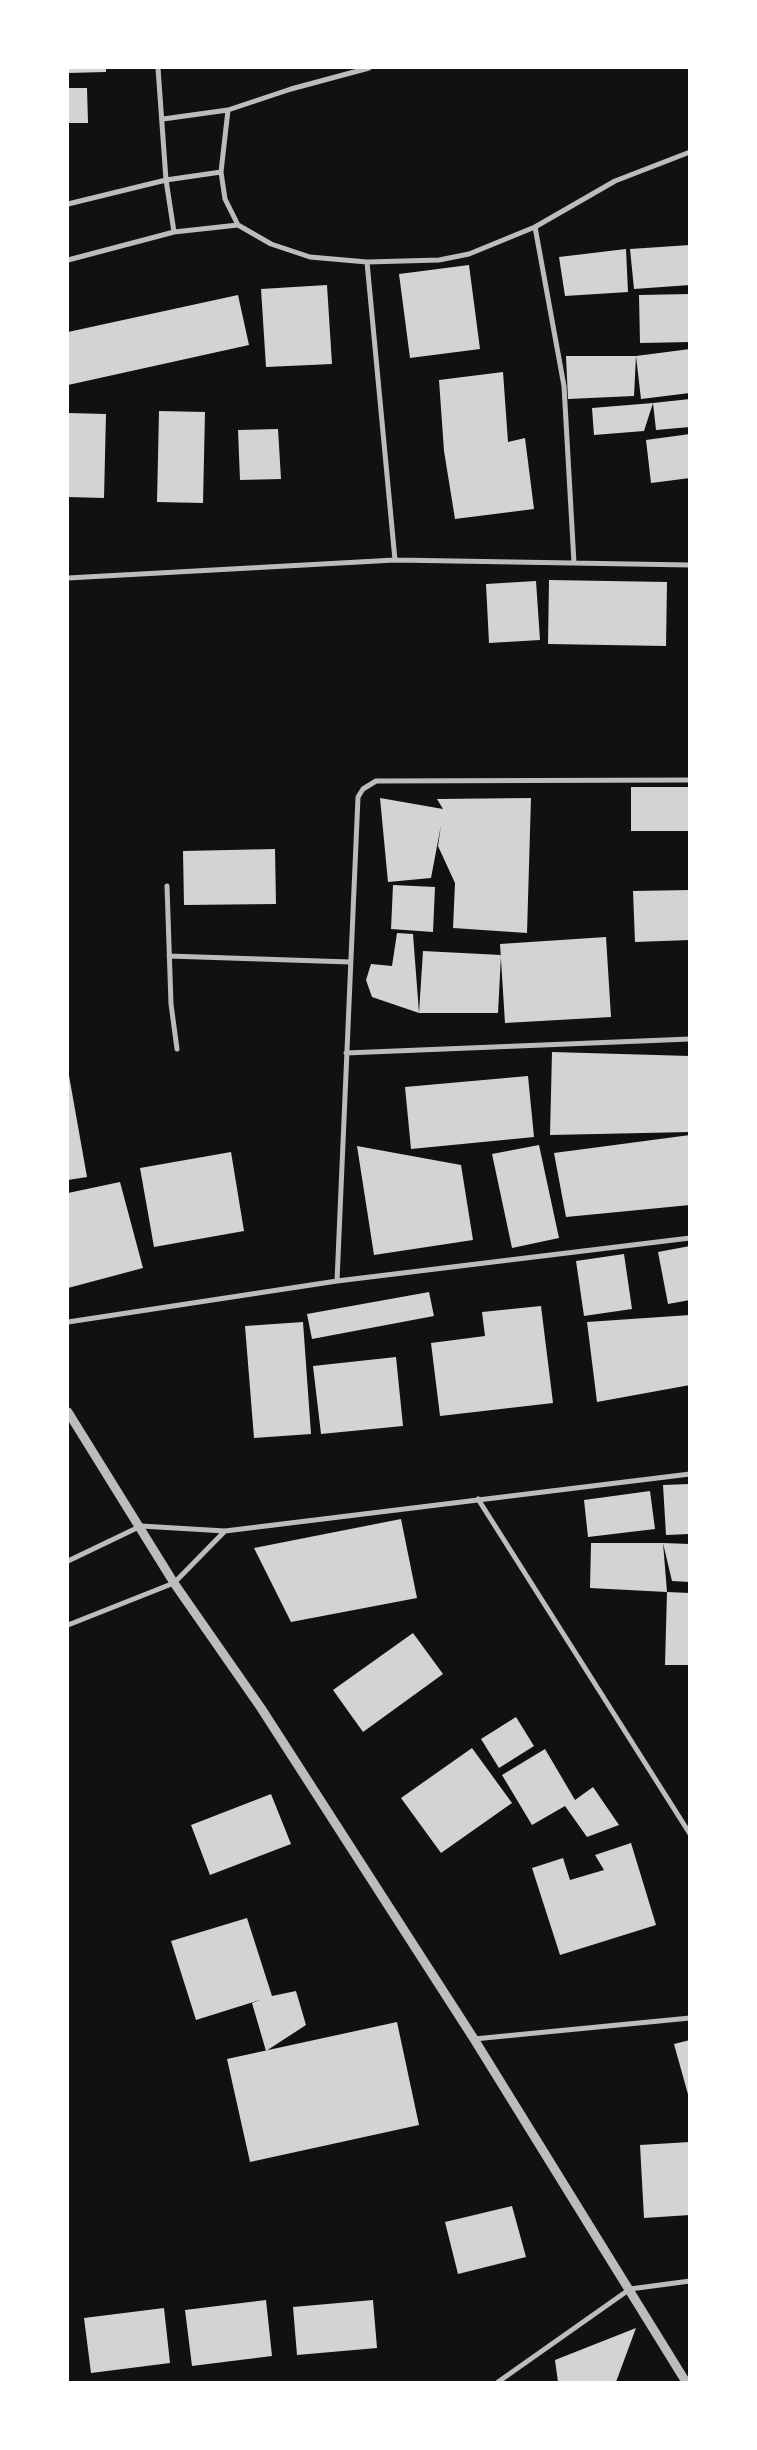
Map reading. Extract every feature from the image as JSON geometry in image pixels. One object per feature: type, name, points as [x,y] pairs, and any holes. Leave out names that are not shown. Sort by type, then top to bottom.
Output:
[{"type":"street","points":[[158,68],[166,180],[174,232]]},
{"type":"street","points":[[163,119],[228,110],[291,89],[369,68]]},
{"type":"street","points":[[228,110],[221,172],[225,199],[238,225],[271,244],[310,257],[367,262],[446,259],[469,254],[535,227],[615,180],[690,152]]},
{"type":"street","points":[[68,204],[166,180],[221,172]]},
{"type":"street","points":[[68,260],[174,232],[238,225]]},
{"type":"street","points":[[535,227],[564,386],[574,563]]},
{"type":"street","points":[[367,262],[395,560]]},
{"type":"street","points":[[68,578],[395,560],[690,564]]},
{"type":"street","points":[[337,1281],[358,797],[363,788],[376,781],[690,780]]},
{"type":"street","points":[[167,886],[171,1004],[176,1049]]},
{"type":"street","points":[[169,956],[350,962]]},
{"type":"street","points":[[346,1053],[690,1039]]},
{"type":"street","points":[[68,1322],[337,1281],[690,1238]]},
{"type":"street","points":[[68,1412],[141,1526],[174,1583],[261,1708],[474,2039],[686,2382]]},
{"type":"street","points":[[68,1562],[141,1526],[225,1531],[478,1498],[690,1474]]},
{"type":"street","points":[[478,1498],[690,1834]]},
{"type":"street","points":[[68,1625],[174,1583],[225,1531]]},
{"type":"street","points":[[474,2039],[690,2018]]},
{"type":"street","points":[[498,2382],[630,2289],[690,2281]]},
{"type":"building","points":[[68,68],[106,68],[106,72],[68,73]]},
{"type":"building","points":[[68,88],[87,88],[88,123],[68,123]]},
{"type":"building","points":[[690,245],[690,285],[634,289],[630,249]]},
{"type":"building","points":[[626,249],[628,292],[565,296],[559,257]]},
{"type":"building","points":[[469,265],[480,349],[410,358],[399,274]]},
{"type":"building","points":[[327,285],[332,364],[266,367],[261,289]]},
{"type":"building","points":[[690,294],[690,342],[640,343],[639,295]]},
{"type":"building","points":[[238,295],[249,345],[68,385],[68,332]]},
{"type":"building","points":[[690,349],[690,393],[641,399],[636,356]]},
{"type":"building","points":[[566,356],[636,356],[634,396],[568,399]]},
{"type":"building","points":[[503,372],[508,442],[525,438],[534,509],[455,519],[444,451],[439,380]]},
{"type":"building","points":[[690,399],[690,427],[656,430],[653,403]]},
{"type":"building","points":[[653,403],[644,431],[594,435],[592,408]]},
{"type":"building","points":[[159,411],[205,412],[203,503],[157,502]]},
{"type":"building","points":[[68,413],[106,414],[104,498],[68,497]]},
{"type":"building","points":[[278,429],[281,479],[240,480],[238,430]]},
{"type":"building","points":[[690,434],[690,478],[651,483],[646,440]]},
{"type":"building","points":[[549,580],[667,582],[666,646],[548,644]]},
{"type":"building","points":[[536,581],[540,640],[489,643],[486,584]]},
{"type":"building","points":[[631,787],[690,787],[690,831],[631,831]]},
{"type":"building","points":[[380,798],[443,809],[437,799],[531,798],[527,933],[453,928],[455,883],[438,846],[441,825],[431,878],[388,882]]},
{"type":"building","points":[[275,849],[276,904],[184,905],[183,851]]},
{"type":"building","points":[[393,885],[435,887],[433,932],[391,929]]},
{"type":"building","points":[[690,890],[690,940],[635,942],[633,891]]},
{"type":"building","points":[[397,933],[413,934],[419,1013],[372,997],[366,980],[371,964],[392,966]]},
{"type":"building","points":[[606,937],[611,1017],[505,1023],[500,944]]},
{"type":"building","points":[[423,951],[501,955],[498,1013],[419,1013]]},
{"type":"building","points":[[552,1052],[690,1056],[690,1132],[550,1135]]},
{"type":"building","points":[[68,1070],[87,1177],[68,1180]]},
{"type":"building","points":[[528,1076],[534,1137],[411,1149],[405,1087]]},
{"type":"building","points":[[690,1135],[690,1205],[566,1217],[554,1153]]},
{"type":"building","points":[[539,1145],[559,1238],[512,1248],[492,1154]]},
{"type":"building","points":[[357,1146],[461,1165],[473,1240],[374,1255]]},
{"type":"building","points":[[231,1152],[244,1231],[154,1247],[140,1168]]},
{"type":"building","points":[[120,1182],[143,1268],[68,1288],[68,1193]]},
{"type":"building","points":[[690,1246],[690,1300],[668,1304],[658,1252]]},
{"type":"building","points":[[624,1254],[632,1309],[584,1316],[576,1261]]},
{"type":"building","points":[[429,1292],[434,1316],[312,1339],[307,1314]]},
{"type":"building","points":[[541,1306],[553,1403],[440,1416],[431,1343],[485,1336],[482,1312]]},
{"type":"building","points":[[690,1315],[690,1385],[597,1402],[587,1322]]},
{"type":"building","points":[[303,1322],[311,1434],[254,1438],[245,1326]]},
{"type":"building","points":[[396,1357],[403,1426],[321,1434],[313,1366]]},
{"type":"building","points":[[690,1484],[690,1534],[666,1535],[663,1485]]},
{"type":"building","points":[[650,1491],[655,1529],[588,1537],[584,1500]]},
{"type":"building","points":[[401,1519],[417,1598],[291,1622],[254,1548]]},
{"type":"building","points":[[591,1543],[663,1543],[667,1592],[590,1588]]},
{"type":"building","points":[[663,1543],[690,1544],[690,1582],[672,1581]]},
{"type":"building","points":[[667,1592],[690,1593],[690,1665],[665,1665]]},
{"type":"building","points":[[413,1633],[443,1674],[363,1732],[333,1690]]},
{"type":"building","points":[[516,1717],[534,1746],[499,1768],[481,1739]]},
{"type":"building","points":[[472,1748],[512,1803],[441,1853],[401,1798]]},
{"type":"building","points":[[545,1749],[575,1800],[593,1787],[619,1825],[587,1837],[565,1806],[532,1825],[502,1775]]},
{"type":"building","points":[[271,1794],[291,1844],[210,1875],[191,1825]]},
{"type":"building","points":[[631,1843],[656,1925],[560,1955],[532,1868],[563,1858],[570,1880],[604,1870],[595,1855]]},
{"type":"building","points":[[247,1918],[272,1996],[296,1991],[306,2025],[266,2051],[252,2003],[263,1999],[196,2020],[171,1941]]},
{"type":"building","points":[[397,2022],[419,2125],[250,2162],[227,2059]]},
{"type":"building","points":[[690,2040],[690,2098],[689,2098],[674,2044]]},
{"type":"building","points":[[690,2142],[690,2215],[644,2218],[640,2145]]},
{"type":"building","points":[[512,2206],[526,2257],[458,2274],[445,2222]]},
{"type":"building","points":[[266,2300],[272,2356],[192,2366],[185,2310]]},
{"type":"building","points":[[373,2300],[377,2348],[297,2355],[293,2307]]},
{"type":"building","points":[[164,2308],[170,2363],[91,2373],[84,2318]]},
{"type":"building","points":[[636,2328],[616,2382],[558,2382],[555,2360]]}]
